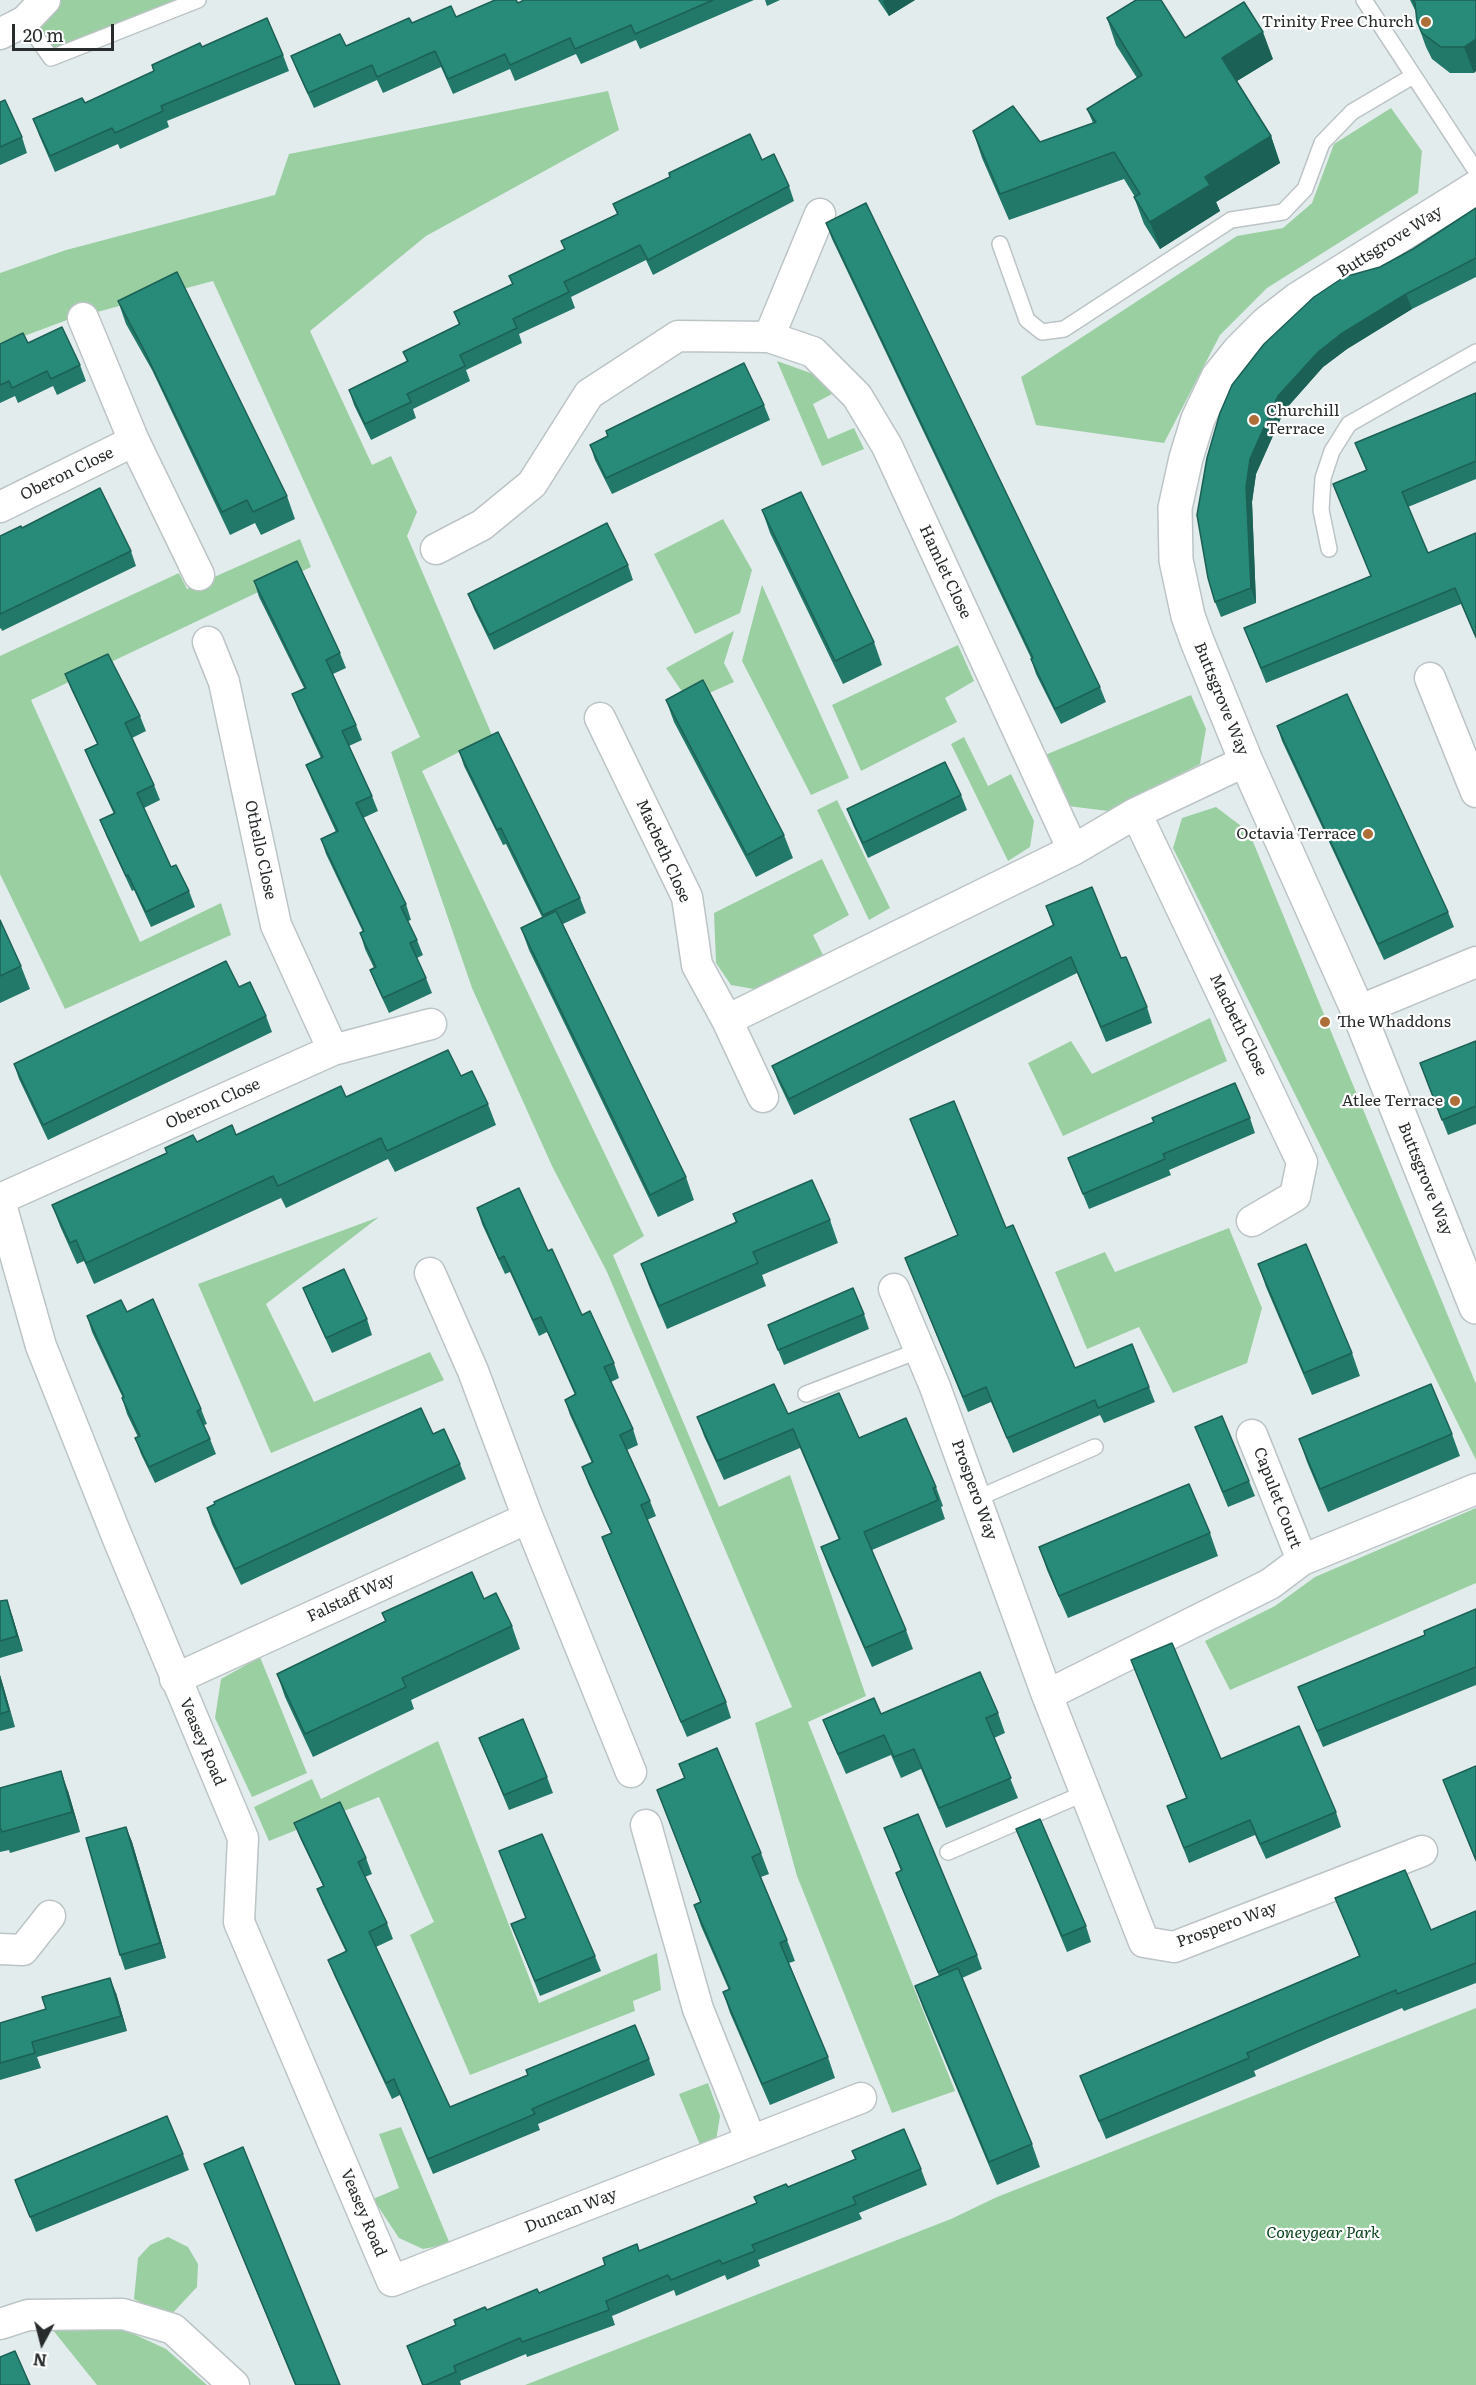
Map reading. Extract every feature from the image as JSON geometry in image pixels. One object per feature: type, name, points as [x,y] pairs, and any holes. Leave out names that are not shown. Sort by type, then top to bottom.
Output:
[{"type":"street","name":"Buttsgrove Way","points":[[1476,188],[1298,299],[1267,323],[1218,377],[1198,419],[1186,458],[1175,508],[1176,560],[1188,616],[1246,761],[1358,1011],[1476,1307]]},
{"type":"street","points":[[769,337],[820,214]]},
{"type":"street","name":"Oberon Close","points":[[83,318],[134,441],[199,575]]},
{"type":"street","name":"Hamlet Close","points":[[436,549],[482,525],[532,484],[589,394],[678,336],[769,337],[813,352],[857,396],[881,436],[1073,850]]},
{"type":"street","name":"Oberon Close","points":[[0,507],[134,441]]},
{"type":"street","name":"Othello Close","points":[[208,642],[224,682],[276,925],[333,1050]]},
{"type":"street","points":[[1430,678],[1476,792]]},
{"type":"street","name":"Macbeth Close","points":[[600,718],[687,897],[697,964],[763,1096]]},
{"type":"street","points":[[727,1020],[1073,850],[1136,813],[1246,761]]},
{"type":"street","name":"Macbeth Close","points":[[1136,813],[1302,1162],[1295,1196],[1252,1221]]},
{"type":"street","points":[[1358,1011],[1476,962]]},
{"type":"street","name":"Oberon Close","points":[[0,1200],[333,1050],[432,1024]]},
{"type":"street","name":"Veasey Road","points":[[0,1200],[41,1346],[175,1679],[243,1838],[239,1922],[392,2281]]},
{"type":"street","points":[[430,1273],[474,1371],[528,1518],[631,1772]]},
{"type":"street","name":"Prospero Way","points":[[894,1289],[978,1498],[1047,1695],[1144,1942],[1174,1947],[1422,1851]]},
{"type":"street","name":"Capulet Court","points":[[1252,1435],[1302,1560]]},
{"type":"street","points":[[1047,1695],[1270,1584],[1302,1560],[1476,1489]]},
{"type":"street","name":"Falstaff Way","points":[[175,1679],[528,1518]]},
{"type":"street","points":[[646,1825],[698,2009],[751,2141]]},
{"type":"street","points":[[0,1949],[23,1950],[50,1916]]},
{"type":"street","name":"Duncan Way","points":[[392,2281],[861,2098]]},
{"type":"street","points":[[0,2324],[28,2315],[123,2314],[172,2329],[234,2385]]},
{"type":"lane","points":[[23,18],[51,58],[198,0]]},
{"type":"lane","points":[[1364,0],[1476,171]]},
{"type":"lane","points":[[1000,244],[1027,320],[1042,332],[1064,329],[1231,220],[1283,212],[1305,189],[1322,143],[1352,112],[1413,76]]},
{"type":"lane","points":[[1329,549],[1321,510],[1323,478],[1332,451],[1349,424],[1476,352]]},
{"type":"lane","points":[[806,1394],[920,1350]]},
{"type":"lane","points":[[978,1498],[1095,1448]]},
{"type":"lane","points":[[948,1852],[1085,1793]]},
{"type":"green space","points":[[54,0],[184,0],[54,53],[33,22]]},
{"type":"green space","points":[[608,91],[619,130],[426,236],[310,331],[372,465],[391,456],[417,512],[407,536],[492,735],[422,771],[644,1236],[613,1255],[719,1507],[790,1475],[866,1696],[808,1722],[955,2091],[892,2113],[797,1876],[755,1723],[792,1707],[607,1272],[552,1166],[472,988],[391,752],[420,737],[213,281],[67,320],[0,345],[0,273],[66,250],[275,195],[289,154]]},
{"type":"green space","points":[[1391,108],[1422,151],[1418,193],[1267,288],[1220,335],[1164,443],[1036,425],[1021,377],[1237,236],[1283,228],[1312,203],[1334,144]]},
{"type":"green space","points":[[777,361],[816,375],[834,393],[813,404],[828,439],[854,428],[864,449],[822,466]]},
{"type":"green space","points":[[723,519],[752,570],[740,613],[695,634],[654,554]]},
{"type":"green space","points":[[300,539],[311,567],[31,700],[140,942],[221,903],[231,935],[65,1009],[0,874],[0,656],[179,573],[187,589]]},
{"type":"green space","points":[[762,585],[849,778],[811,795],[742,661]]},
{"type":"green space","points":[[734,631],[724,663],[734,682],[689,702],[666,668]]},
{"type":"green space","points":[[958,645],[974,681],[945,698],[957,722],[861,771],[832,705]]},
{"type":"green space","points":[[1191,695],[1206,729],[1200,764],[1108,811],[1068,806],[1045,755]]},
{"type":"green space","points":[[964,737],[988,786],[1011,774],[1034,821],[1030,847],[1008,861],[951,744]]},
{"type":"green space","points":[[837,800],[890,908],[869,920],[817,810]]},
{"type":"green space","points":[[1216,807],[1249,832],[1476,1384],[1476,1460],[1173,848],[1182,818]]},
{"type":"green space","points":[[822,859],[849,915],[813,935],[823,955],[754,989],[731,985],[716,963],[714,913]]},
{"type":"green space","points":[[1210,1018],[1227,1061],[1063,1136],[1028,1063],[1071,1041],[1092,1074]]},
{"type":"green space","points":[[379,1217],[266,1304],[314,1402],[430,1352],[444,1380],[271,1453],[198,1284]]},
{"type":"green space","points":[[1229,1228],[1262,1308],[1247,1363],[1173,1393],[1139,1327],[1087,1349],[1055,1272],[1105,1252],[1115,1272]]},
{"type":"green space","points":[[1476,1508],[1476,1583],[1230,1690],[1205,1641],[1275,1606],[1315,1577]]},
{"type":"green space","points":[[260,1657],[307,1773],[252,1797],[215,1718],[221,1679]]},
{"type":"green space","points":[[438,1741],[539,2003],[657,1953],[661,1990],[633,2001],[635,2011],[470,2075],[410,1935],[434,1922],[379,1797],[269,1841],[254,1807],[312,1779],[321,1799]]},
{"type":"green space","name":"Coneygear Park","points":[[1476,2008],[1476,2385],[525,2385],[951,2219],[997,2197]]},
{"type":"green space","points":[[708,2083],[720,2116],[716,2141],[703,2152],[679,2094]]},
{"type":"green space","points":[[401,2127],[450,2244],[423,2249],[399,2238],[373,2199],[399,2188],[379,2134]]},
{"type":"green space","points":[[168,2237],[188,2247],[198,2264],[197,2287],[169,2317],[134,2299],[138,2258],[150,2245]]},
{"type":"green space","points":[[52,2329],[125,2330],[166,2349],[207,2385],[97,2385]]},
{"type":"building","points":[[495,0],[516,0],[518,3],[524,0],[713,0],[635,34],[631,25],[575,49],[570,38],[510,65],[505,54],[448,79],[435,51],[377,77],[372,65],[308,93],[291,56],[340,34],[346,46],[409,18],[412,23],[451,6],[456,17]]},
{"type":"building","points":[[1136,0],[1161,0],[1185,38],[1244,2],[1263,32],[1222,58],[1271,136],[1205,177],[1210,185],[1150,222],[1134,197],[1140,194],[1114,152],[1000,194],[973,131],[1013,106],[1040,142],[1096,122],[1087,109],[1142,75],[1107,18]]},
{"type":"building","points":[[1413,0],[1476,0],[1476,39],[1464,47],[1441,47],[1422,33],[1417,22]]},
{"type":"building","points":[[267,18],[283,55],[161,106],[163,111],[115,133],[112,128],[50,156],[33,119],[82,98],[85,103],[154,71],[152,65],[200,43],[202,47]]},
{"type":"building","points":[[5,100],[22,137],[0,147],[0,102]]},
{"type":"building","points":[[750,134],[762,160],[774,154],[789,186],[648,260],[640,245],[564,282],[569,292],[513,319],[517,328],[460,355],[465,366],[407,394],[411,402],[365,424],[349,390],[408,361],[403,352],[460,324],[454,312],[513,284],[509,276],[565,249],[561,241],[618,214],[613,204],[670,177],[669,173]]},
{"type":"building","points":[[866,203],[1100,687],[1055,709],[1031,659],[1033,658],[826,223]]},
{"type":"building","name":"Churchill Terrace","points":[[1476,208],[1476,258],[1406,294],[1341,334],[1318,352],[1278,396],[1250,459],[1246,487],[1251,588],[1215,602],[1208,578],[1197,515],[1207,458],[1220,413],[1232,385],[1264,344],[1314,297],[1344,277],[1380,267],[1413,249]]},
{"type":"building","points":[[177,272],[287,496],[253,512],[247,500],[222,512],[118,301]]},
{"type":"building","points":[[62,327],[80,365],[51,379],[47,371],[12,388],[9,381],[0,385],[0,344],[23,333],[28,343]]},
{"type":"building","points":[[744,363],[764,405],[606,478],[590,445],[608,436],[606,431]]},
{"type":"building","points":[[1476,393],[1476,461],[1402,492],[1428,553],[1476,533],[1476,637],[1455,588],[1261,668],[1244,628],[1371,576],[1333,484],[1367,470],[1355,443]]},
{"type":"building","points":[[100,488],[131,551],[0,614],[0,536],[21,526],[22,528]]},
{"type":"building","points":[[801,492],[874,642],[835,661],[762,510]]},
{"type":"building","points":[[607,523],[628,565],[489,635],[468,594]]},
{"type":"building","points":[[297,561],[340,653],[326,660],[356,725],[342,731],[372,796],[356,803],[406,904],[401,907],[417,940],[410,943],[426,978],[383,998],[370,970],[376,967],[360,933],[364,931],[321,839],[338,831],[306,765],[323,757],[292,694],[306,688],[254,581]]},
{"type":"building","points":[[108,654],[140,716],[125,723],[154,785],[137,793],[171,867],[176,865],[189,891],[146,912],[100,820],[115,813],[85,750],[98,744],[65,674]]},
{"type":"building","points":[[703,680],[784,835],[747,855],[666,700]]},
{"type":"building","name":"Octavia Terrace","points":[[1347,694],[1448,912],[1378,944],[1277,726]]},
{"type":"building","points":[[498,732],[580,898],[543,915],[501,828],[497,830],[459,751]]},
{"type":"building","points":[[945,762],[961,795],[863,843],[847,809]]},
{"type":"building","points":[[1092,887],[1121,958],[1126,957],[1147,1007],[1101,1027],[1071,957],[789,1099],[772,1066],[1054,925],[1046,906]]},
{"type":"building","points":[[556,911],[686,1177],[650,1195],[521,928]]},
{"type":"building","points":[[0,920],[21,966],[0,976]]},
{"type":"building","points":[[226,961],[239,987],[250,982],[266,1016],[43,1125],[14,1064]]},
{"type":"building","name":"Atlee Terrace","points":[[1476,1041],[1476,1106],[1442,1120],[1420,1063]]},
{"type":"building","points":[[448,1050],[461,1076],[472,1071],[488,1104],[387,1151],[381,1138],[278,1186],[273,1176],[86,1263],[76,1240],[70,1243],[52,1205],[167,1153],[165,1148],[193,1135],[197,1142],[232,1125],[236,1135],[341,1086],[346,1097]]},
{"type":"building","points":[[1235,1083],[1250,1118],[1163,1154],[1165,1159],[1083,1194],[1068,1158],[1154,1122],[1152,1118]]},
{"type":"building","points":[[954,1101],[1006,1228],[1013,1225],[1075,1368],[1132,1344],[1149,1387],[1098,1408],[1095,1400],[1007,1438],[986,1387],[963,1397],[905,1258],[958,1235],[910,1119]]},
{"type":"building","points":[[812,1180],[830,1220],[753,1252],[758,1263],[659,1306],[641,1264],[737,1222],[733,1214]]},
{"type":"building","points":[[519,1188],[548,1251],[552,1249],[582,1315],[590,1311],[614,1363],[604,1367],[633,1429],[620,1435],[650,1501],[641,1505],[726,1702],[681,1722],[602,1537],[612,1533],[582,1467],[593,1462],[565,1400],[576,1394],[541,1317],[533,1320],[504,1256],[499,1259],[477,1208]]},
{"type":"building","points":[[1306,1244],[1352,1353],[1304,1373],[1258,1264]]},
{"type":"building","points":[[344,1269],[367,1319],[326,1338],[303,1288]]},
{"type":"building","points":[[853,1288],[864,1314],[778,1350],[768,1325]]},
{"type":"building","points":[[153,1299],[201,1409],[197,1411],[210,1439],[149,1467],[135,1438],[140,1436],[122,1398],[124,1397],[87,1316],[121,1300],[127,1312]]},
{"type":"building","points":[[774,1384],[788,1414],[839,1393],[859,1438],[906,1418],[936,1487],[933,1488],[938,1500],[864,1532],[906,1630],[865,1648],[821,1547],[840,1539],[793,1429],[717,1461],[697,1417]]},
{"type":"building","points":[[1431,1384],[1452,1434],[1320,1489],[1299,1439]]},
{"type":"building","points":[[421,1408],[433,1434],[444,1429],[460,1464],[235,1569],[207,1508],[215,1504],[214,1502]]},
{"type":"building","points":[[1222,1416],[1249,1481],[1223,1492],[1195,1427]]},
{"type":"building","points":[[1189,1484],[1210,1533],[1059,1596],[1039,1547]]},
{"type":"building","points":[[472,1572],[484,1599],[496,1593],[512,1626],[402,1678],[406,1687],[305,1734],[277,1674],[386,1621],[382,1613]]},
{"type":"building","points":[[7,1600],[17,1636],[0,1641],[0,1601]]},
{"type":"building","points":[[1476,1609],[1476,1667],[1317,1731],[1298,1687],[1425,1635],[1424,1631]]},
{"type":"building","points":[[1172,1643],[1221,1759],[1299,1726],[1336,1812],[1260,1844],[1250,1820],[1184,1848],[1167,1806],[1187,1798],[1131,1660]]},
{"type":"building","points":[[980,1672],[998,1713],[986,1718],[1011,1778],[939,1808],[914,1749],[894,1757],[884,1735],[838,1754],[823,1720],[874,1698],[881,1714]]},
{"type":"building","points":[[0,1679],[9,1711],[0,1714]]},
{"type":"building","points":[[523,1719],[547,1777],[504,1795],[479,1738]]},
{"type":"building","points":[[717,1748],[761,1853],[752,1857],[787,1940],[780,1943],[828,2057],[762,2084],[723,1992],[730,1989],[694,1905],[701,1902],[657,1790],[685,1778],[679,1764]]},
{"type":"building","points":[[1476,1766],[1476,1860],[1443,1780]]},
{"type":"building","points":[[61,1771],[72,1812],[2,1832],[0,1829],[0,1788]]},
{"type":"building","points":[[340,1802],[366,1858],[358,1862],[387,1923],[369,1932],[450,2107],[528,2075],[526,2070],[635,2025],[649,2059],[532,2109],[535,2114],[428,2159],[394,2079],[386,2083],[328,1960],[347,1951],[317,1889],[324,1886],[294,1823]]},
{"type":"building","points":[[918,1814],[977,1955],[938,1972],[896,1873],[902,1870],[884,1828]]},
{"type":"building","points":[[1040,1819],[1086,1926],[1062,1936],[1016,1829]]},
{"type":"building","points":[[126,1827],[160,1943],[120,1955],[86,1838]]},
{"type":"building","points":[[542,1834],[595,1956],[535,1981],[511,1924],[526,1918],[499,1851]]},
{"type":"building","points":[[1405,1870],[1431,1930],[1476,1911],[1476,1963],[1397,1994],[1396,1990],[1321,2021],[1247,2053],[1249,2058],[1099,2121],[1080,2076],[1360,1956],[1335,1898]]},
{"type":"building","points":[[958,1968],[1032,2144],[989,2162],[915,1986]]},
{"type":"building","points":[[110,1978],[121,2016],[32,2042],[35,2053],[0,2063],[0,2023],[46,2009],[42,1997]]},
{"type":"building","points":[[167,2116],[183,2154],[30,2217],[15,2180]]},
{"type":"building","points":[[904,2129],[921,2169],[853,2197],[856,2204],[752,2245],[755,2251],[722,2264],[720,2260],[671,2280],[668,2275],[606,2301],[609,2310],[522,2342],[520,2338],[454,2366],[456,2372],[423,2385],[407,2346],[456,2325],[454,2320],[485,2307],[487,2310],[537,2289],[539,2293],[605,2265],[603,2258],[637,2244],[639,2251],[757,2203],[754,2197],[786,2184],[788,2187],[856,2159],[852,2151]]},
{"type":"building","points":[[243,2147],[340,2385],[296,2385],[204,2164]]},
{"type":"building","points":[[15,2351],[30,2385],[0,2385],[0,2357]]},
{"type":"place","name":"Trinity Free Church","points":[[1426,22]]},
{"type":"place","name":"Churchill Terrace","points":[[1254,420]]},
{"type":"place","name":"Octavia Terrace","points":[[1368,834]]},
{"type":"place","name":"The Whaddons","points":[[1325,1022]]},
{"type":"place","name":"Atlee Terrace","points":[[1455,1101]]}]
